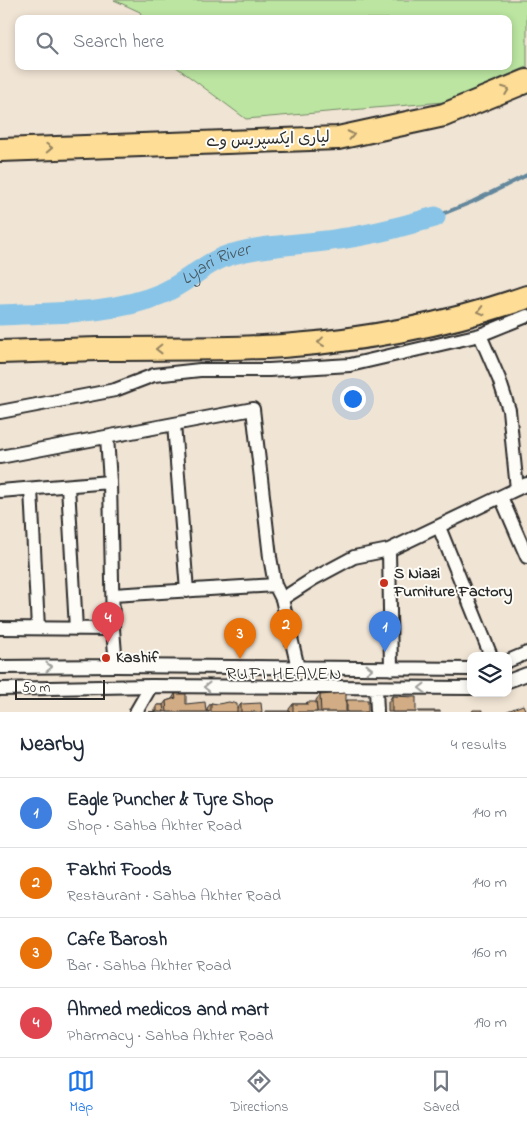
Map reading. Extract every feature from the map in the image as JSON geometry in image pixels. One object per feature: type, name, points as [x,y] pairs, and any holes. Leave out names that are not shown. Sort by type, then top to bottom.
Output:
[{"type":"highway","name":"لیاری ایکسپریس وے","points":[[0,150],[338,138],[444,115],[527,81]]},
{"type":"highway","points":[[0,352],[247,348],[321,342],[429,324],[527,297]]},
{"type":"street","points":[[0,412],[115,390],[154,375],[200,370],[269,370],[350,365],[480,335],[527,316]]},
{"type":"street","points":[[282,599],[313,579],[354,557],[389,550],[522,487],[509,410],[499,379],[480,335]]},
{"type":"street","points":[[0,457],[253,409],[270,557],[275,585],[282,599],[298,668]]},
{"type":"street","points":[[174,424],[186,591]]},
{"type":"street","points":[[107,437],[110,482],[113,629],[116,666]]},
{"type":"street","points":[[0,491],[110,482]]},
{"type":"street","points":[[68,486],[76,629]]},
{"type":"street","points":[[31,489],[38,628]]},
{"type":"street","points":[[501,497],[527,557]]},
{"type":"street","points":[[439,527],[490,652]]},
{"type":"street","points":[[389,550],[391,669]]},
{"type":"street","points":[[113,595],[275,585]]},
{"type":"street","points":[[0,617],[0,628],[113,629]]},
{"type":"street","points":[[512,659],[527,653]]},
{"type":"street","points":[[0,667],[467,669]]},
{"type":"street","points":[[512,680],[527,674]]},
{"type":"street","points":[[136,712],[151,686]]},
{"type":"street","points":[[0,689],[151,686],[467,688]]},
{"type":"street","points":[[376,688],[377,712]]},
{"type":"green space","points":[[114,0],[527,0],[527,67],[444,102],[246,119],[180,70],[512,70],[512,15],[141,15],[140,12]]},
{"type":"building","points":[[346,693],[346,712],[321,712],[320,695]]},
{"type":"building","points":[[175,694],[186,694],[186,704],[205,702],[206,711],[209,712],[167,712],[166,701],[176,698]]},
{"type":"building","points":[[392,696],[416,697],[416,712],[392,712]]},
{"type":"building","points":[[347,700],[368,700],[368,712],[347,712]]},
{"type":"building","points":[[229,702],[237,704],[237,712],[211,712],[211,703]]},
{"type":"building","points":[[307,702],[316,702],[317,712],[293,712],[293,704],[308,704]]},
{"type":"building","points":[[261,703],[262,712],[241,712],[241,704]]},
{"type":"building","points":[[157,705],[163,705],[164,712],[149,712],[157,711]]},
{"type":"building","points":[[523,705],[526,712],[505,712]]},
{"type":"building","points":[[473,710],[482,710],[482,712],[472,712]]},
{"type":"building","points":[[289,711],[289,712],[265,712]]},
{"type":"building","points":[[440,711],[440,712],[418,712]]},
{"type":"waterway","points":[[435,217],[472,202],[527,175]]},
{"type":"waterway","name":"Lyari River","points":[[0,315],[61,313],[122,306],[161,294],[205,267],[233,254],[259,248],[363,235],[435,217]]},
{"type":"place","name":"S Niazi Furniture Factory","points":[[384,583]]},
{"type":"place","name":"Ahmed medicos and mart","points":[[108,643]]},
{"type":"place","name":"Fakhri Foods","points":[[286,650]]},
{"type":"place","name":"Eagle Puncher & Tyre Shop","points":[[385,652]]},
{"type":"place","name":"Kashif","points":[[106,658]]},
{"type":"place","name":"Cafe Barosh","points":[[240,659]]},
{"type":"district","name":"RUFI HEAVEN","points":[[284,675]]}]
